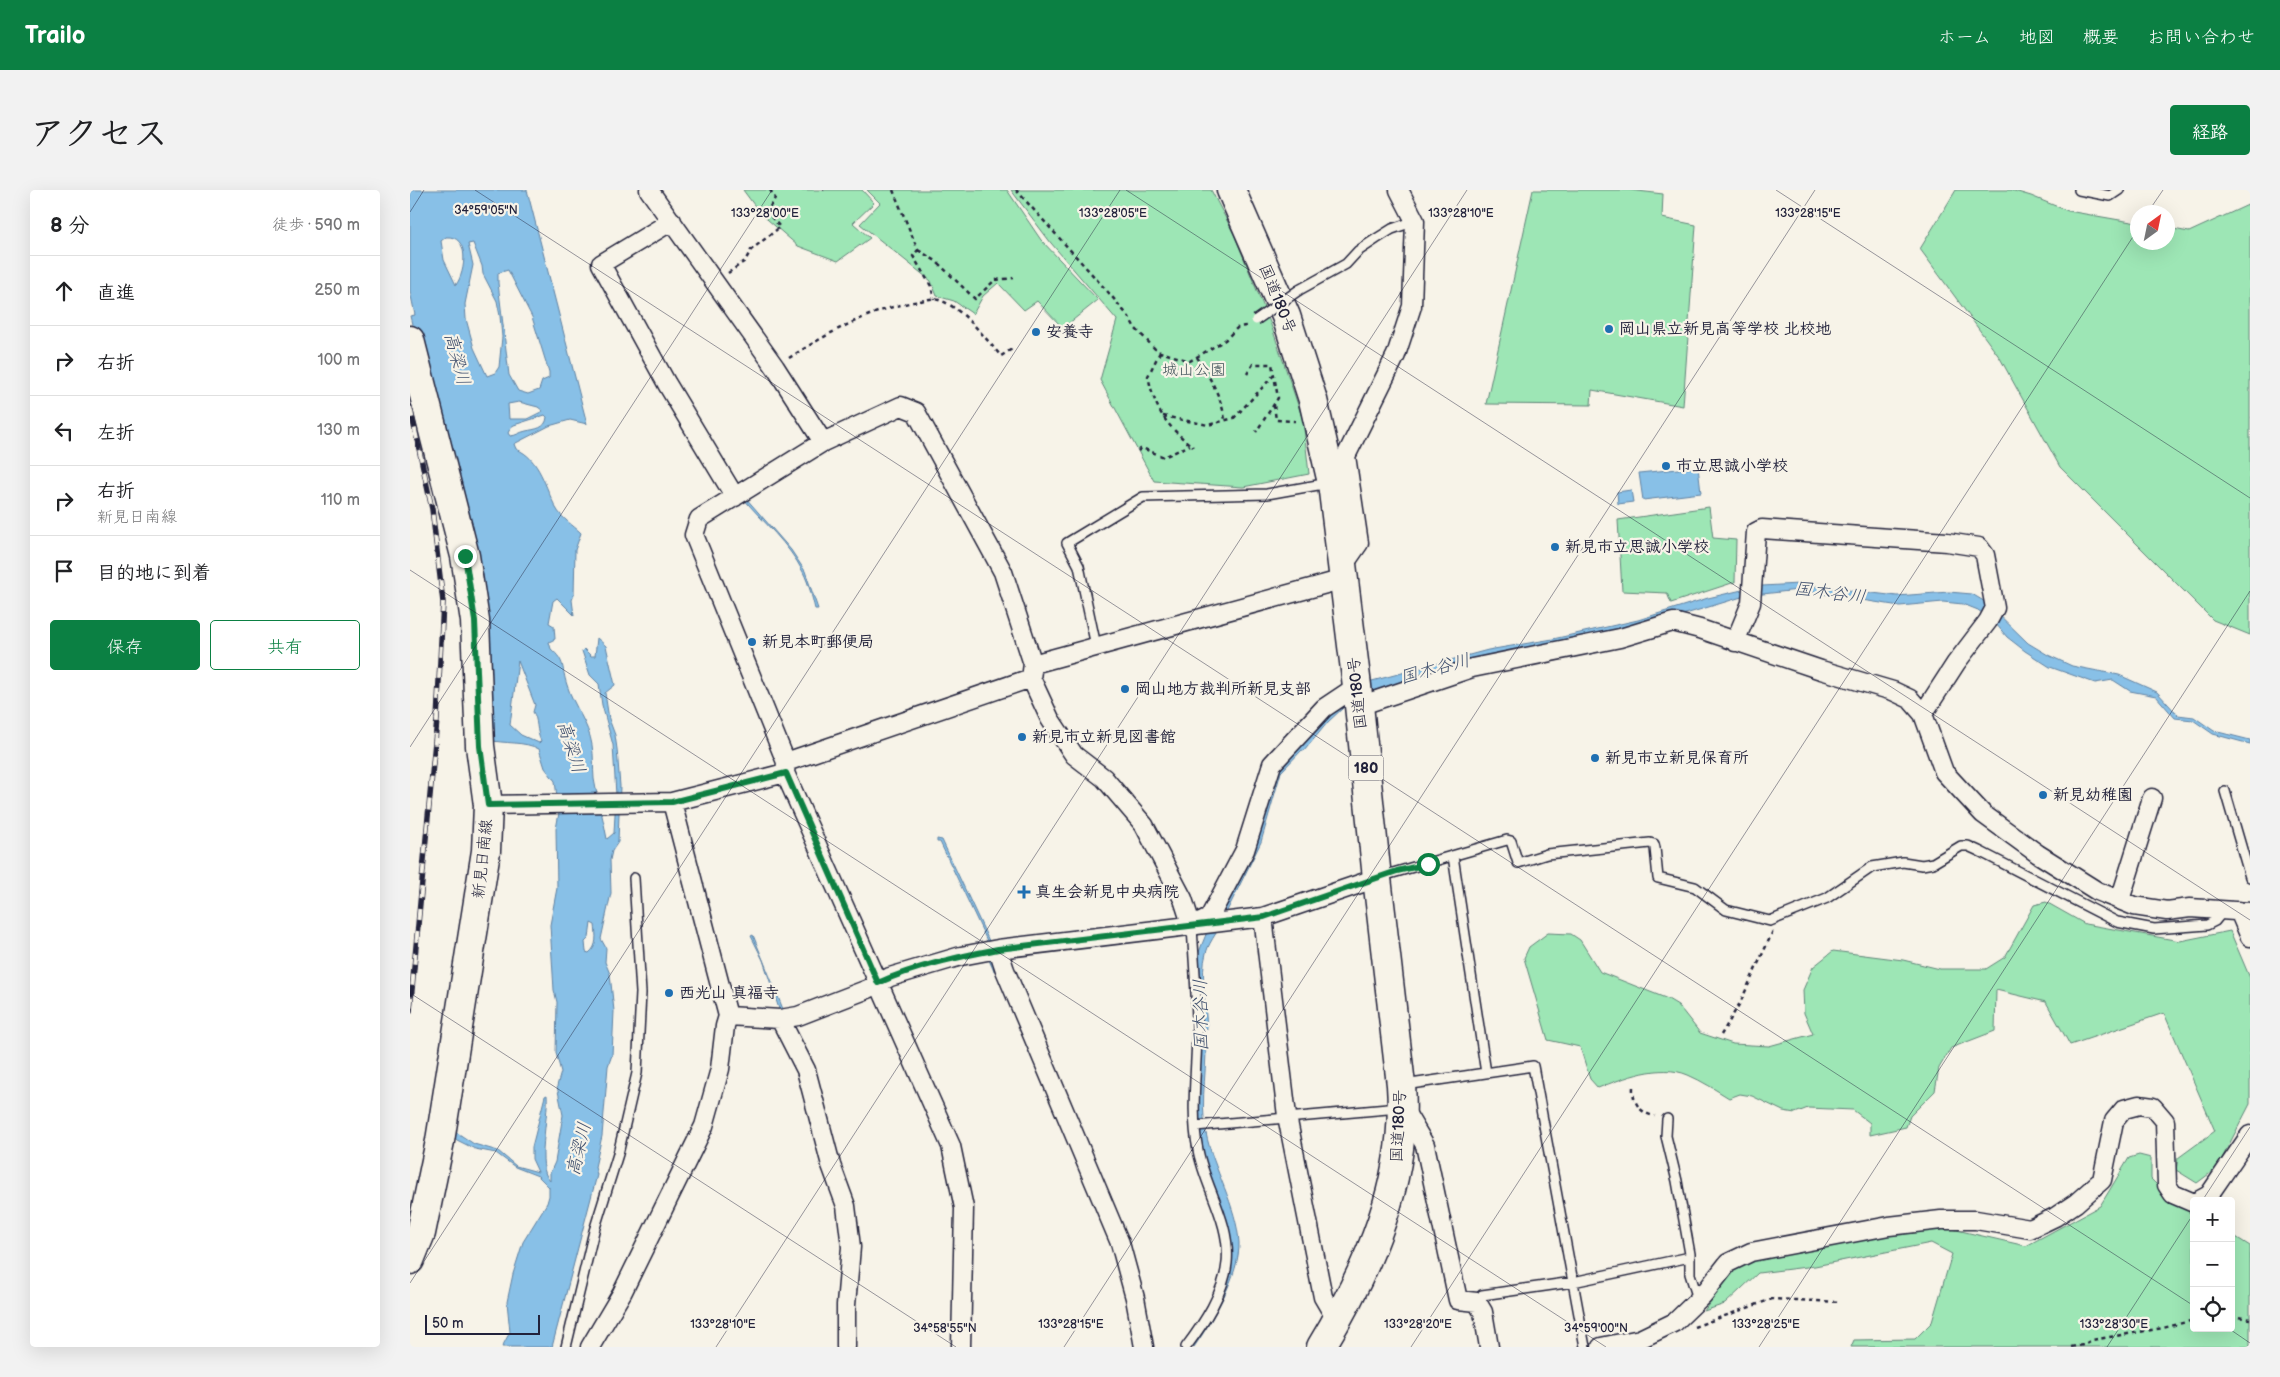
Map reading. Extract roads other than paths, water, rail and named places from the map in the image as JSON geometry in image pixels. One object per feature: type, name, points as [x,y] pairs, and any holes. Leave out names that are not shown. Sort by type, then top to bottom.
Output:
[{"type":"main road","name":"国道180号","points":[[1231,190],[1286,316],[1312,400],[1332,483],[1358,696],[1402,1096],[1396,1171],[1383,1221],[1350,1297],[1321,1347]]},
{"type":"main road","name":"新見日南線","points":[[410,340],[465,556],[475,621],[480,746],[496,804],[486,852],[440,1142],[421,1232],[410,1260]]},
{"type":"street","points":[[648,190],[775,367],[823,442]]},
{"type":"street","points":[[496,804],[630,804],[672,802],[786,767],[1096,646],[1343,572],[1359,543],[1346,456],[1396,355],[1412,306],[1415,221],[1399,190]]},
{"type":"street","points":[[672,221],[602,264],[667,384],[736,497]]},
{"type":"street","points":[[961,1347],[964,1208],[951,1146],[878,983],[786,767],[694,535],[699,519],[823,442],[901,406],[916,412],[1003,572],[1032,671],[1050,719],[1074,755],[1104,778],[1144,825],[1183,899],[1192,927]]},
{"type":"street","points":[[1735,642],[1751,603],[1756,532],[1762,529],[1947,542],[1979,547],[1985,555],[1992,615],[1956,663],[1923,714]]},
{"type":"street","points":[[1192,927],[1209,918],[1245,850],[1272,764],[1324,708],[1358,696],[1472,668],[1620,638],[1673,622],[1700,629],[1821,670],[1893,691],[1910,699],[1923,714],[1944,772],[1983,814],[2038,854],[2097,891],[2134,906],[2167,911],[2190,908],[2241,909],[2250,937]]},
{"type":"street","points":[[2120,900],[2152,798]]},
{"type":"street","points":[[590,1347],[622,1293],[704,1126],[720,1070],[725,1026],[728,1016],[672,802]]},
{"type":"street","points":[[728,1016],[780,1018],[798,1016],[890,977],[961,956],[998,949],[1264,917],[1377,878]]},
{"type":"street","points":[[1264,917],[1287,1116],[1322,1297],[1337,1321]]},
{"type":"street","points":[[998,949],[1005,970],[1120,1244],[1135,1298],[1144,1347]]},
{"type":"street","points":[[780,1018],[806,1070],[831,1165],[846,1206],[851,1247],[846,1305],[846,1347]]},
{"type":"street","points":[[1402,1096],[1425,1145],[1458,1300],[1477,1302],[1483,1312],[1489,1347]]},
{"type":"street","points":[[1601,1347],[1640,1339],[1676,1322],[1698,1300],[1728,1263],[1751,1252],[1889,1226],[1941,1220],[1976,1220],[2030,1229],[2069,1208],[2102,1180],[2114,1121],[2124,1109],[2139,1106],[2153,1107],[2165,1121],[2167,1185],[2173,1194],[2190,1201]]},
{"type":"street","points":[[2205,1197],[2209,1195],[2250,1135]]},
{"type":"lane","points":[[2079,190],[2110,196],[2119,190]]},
{"type":"lane","points":[[1256,320],[1299,290],[1346,264],[1358,251],[1392,229],[1415,221]]},
{"type":"lane","points":[[1096,646],[1079,566],[1067,543],[1143,497],[1267,494],[1332,483]]},
{"type":"lane","points":[[2225,791],[2250,877]]},
{"type":"lane","points":[[1377,878],[1507,840],[1511,840],[1518,863],[1547,854],[1650,843],[1654,844],[1655,848],[1658,878],[1695,887],[1726,910],[1761,920],[1776,919],[1827,898],[1872,867],[1903,862],[1922,865],[1933,863],[1961,846],[1968,846],[2117,922],[2154,929],[2207,925],[2241,909]]},
{"type":"lane","points":[[1453,856],[1486,1073]]},
{"type":"lane","points":[[566,1347],[594,1231],[618,1154],[637,1072],[641,993],[634,878]]},
{"type":"lane","points":[[1186,1347],[1206,1318],[1221,1286],[1226,1272],[1228,1254],[1219,1210],[1198,1151],[1195,1126],[1197,1028],[1192,927]]},
{"type":"lane","points":[[1195,1126],[1287,1116],[1402,1096],[1486,1073],[1533,1066],[1585,1347]]},
{"type":"lane","points":[[1667,1119],[1666,1136],[1677,1181],[1690,1256],[1690,1274],[1698,1300]]},
{"type":"lane","points":[[1477,1302],[1482,1295],[1574,1282],[1690,1256]]},
{"type":"water","name":"高梁川","points":[[410,190],[527,190],[587,424],[570,420],[549,426],[514,444],[516,449],[524,453],[536,466],[558,512],[581,533],[575,550],[574,595],[572,600],[574,615],[557,598],[553,601],[549,623],[554,626],[555,639],[549,642],[551,649],[561,661],[565,679],[590,737],[594,779],[607,839],[614,833],[616,795],[613,745],[602,705],[599,684],[590,675],[582,651],[584,649],[591,656],[595,656],[597,638],[606,646],[615,685],[605,693],[609,719],[615,735],[620,786],[618,842],[612,851],[610,860],[611,893],[601,939],[606,948],[605,962],[610,974],[614,1011],[612,1055],[608,1066],[602,1136],[595,1167],[597,1175],[552,1347],[502,1347],[510,1332],[507,1302],[513,1274],[523,1242],[547,1203],[549,1187],[538,1176],[515,1167],[496,1153],[475,1149],[455,1139],[456,1132],[474,1144],[498,1151],[516,1166],[538,1172],[532,1159],[532,1147],[545,1096],[547,1095],[543,1165],[550,1181],[550,1173],[555,1162],[563,1115],[557,1086],[561,1072],[556,1053],[557,1002],[554,990],[550,925],[557,888],[556,829],[559,813],[555,781],[545,768],[539,749],[533,746],[488,740],[435,417],[410,316],[415,315],[410,291]],"holes":[[[446,237],[454,238],[462,248],[464,263],[456,285],[444,260],[441,241]],[[473,243],[482,266],[483,274],[497,301],[500,316],[502,337],[499,367],[495,373],[487,376],[474,348],[466,319],[465,304],[473,265],[468,244]],[[508,270],[532,317],[549,372],[549,378],[542,381],[539,390],[528,394],[518,391],[509,375],[498,273]],[[519,402],[538,407],[543,411],[527,419],[509,419],[508,404]],[[545,415],[547,417],[545,424],[540,428],[510,436],[508,433],[511,427]],[[518,661],[535,705],[533,712],[541,741],[539,743],[521,735],[510,725]],[[591,923],[595,925],[596,940],[594,947],[589,953],[586,952],[585,942],[589,938]]]},
{"type":"water","points":[[1698,467],[1701,493],[1643,500],[1639,473]]},
{"type":"water","points":[[1631,490],[1633,502],[1618,504],[1617,492]]},
{"type":"water","points":[[745,497],[791,550],[805,571],[818,609],[815,609],[807,581],[791,552],[743,498]]},
{"type":"water","name":"国木谷川","points":[[1799,584],[1897,596],[1949,592],[1972,594],[1987,603],[2028,643],[2048,655],[2072,666],[2119,675],[2157,692],[2178,715],[2194,717],[2214,731],[2250,740],[2250,744],[2213,734],[2193,720],[2175,718],[2156,696],[2130,691],[2113,680],[2095,683],[2050,667],[2007,637],[1996,624],[1978,610],[1963,604],[1943,602],[1900,606],[1798,590],[1745,596],[1669,619],[1377,692],[1344,707],[1328,722],[1304,751],[1302,750],[1281,772],[1261,842],[1221,925],[1210,943],[1204,961],[1207,1029],[1205,1030],[1204,1120],[1209,1147],[1234,1215],[1239,1243],[1235,1269],[1224,1297],[1194,1347],[1189,1347],[1229,1261],[1197,1138],[1197,957],[1273,766],[1333,705],[1372,681],[1488,650],[1553,639],[1638,620],[1708,598],[1742,590],[1744,587]]},
{"type":"water","points":[[937,839],[942,840],[990,943],[988,943]]},
{"type":"water","points":[[753,935],[785,1014],[781,1015],[763,960],[751,936]]},
{"type":"waterway","points":[[991,960],[995,969]]},
{"type":"railway","points":[[410,407],[432,509],[443,602],[437,720],[410,1011]]},
{"type":"place","name":"岡山県立新見高等学校 北校地","points":[[1609,329]]},
{"type":"place","name":"安養寺","points":[[1036,332]]},
{"type":"place","name":"市立思誠小学校","points":[[1666,466]]},
{"type":"place","name":"新見市立思誠小学校","points":[[1555,547]]},
{"type":"place","name":"新見本町郵便局","points":[[752,642]]},
{"type":"place","name":"岡山地方裁判所新見支部","points":[[1125,689]]},
{"type":"place","name":"新見市立新見図書館","points":[[1022,737]]},
{"type":"place","name":"新見市立新見保育所","points":[[1595,758]]},
{"type":"place","name":"新見幼稚園","points":[[2043,795]]},
{"type":"place","name":"真生会新見中央病院","points":[[1024,892]]},
{"type":"place","name":"西光山 真福寺","points":[[669,993]]},
{"type":"park label","name":"城山公園","points":[[1194,370]]}]
